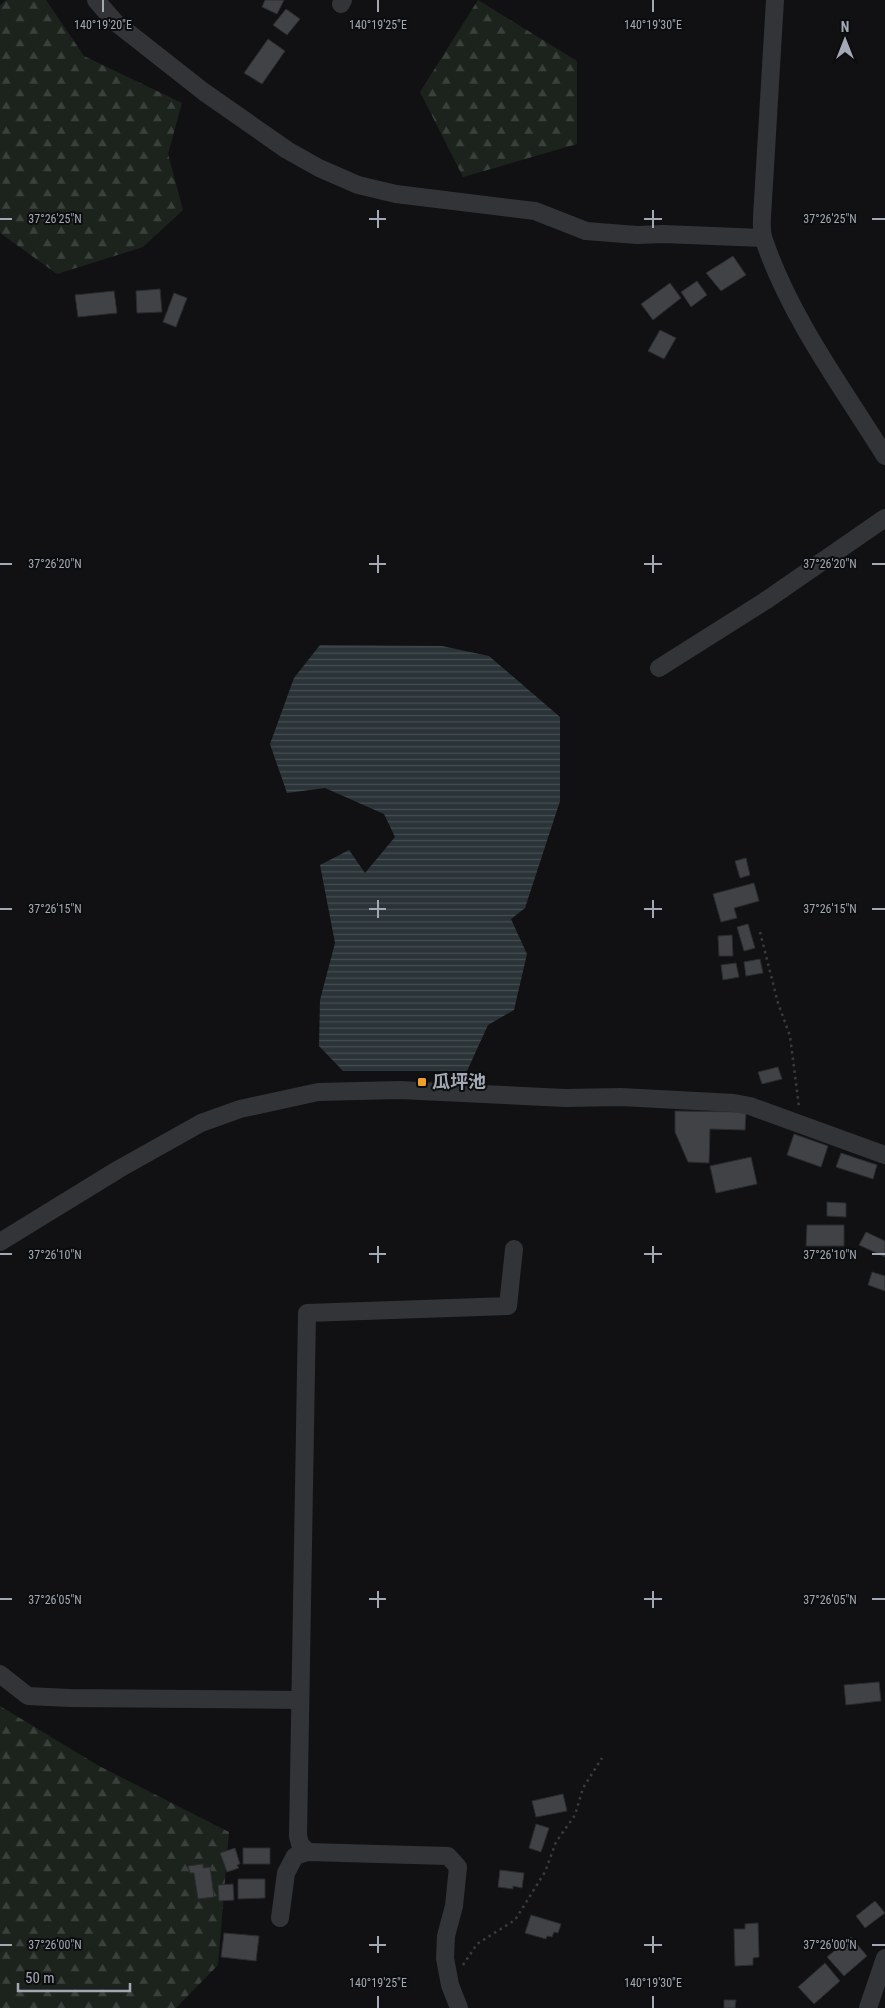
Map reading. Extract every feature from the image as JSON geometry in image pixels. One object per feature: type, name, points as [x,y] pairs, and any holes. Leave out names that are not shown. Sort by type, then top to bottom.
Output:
[{"type":"street","points":[[96,0],[115,22],[204,92],[287,150],[319,168],[358,185],[396,194],[535,211],[586,231],[637,235],[664,234],[763,238]]},
{"type":"street","points":[[775,0],[762,217],[763,238],[786,293],[885,456]]},
{"type":"street","points":[[659,668],[765,601],[885,518]]},
{"type":"street","points":[[0,1242],[111,1174],[201,1123],[240,1109],[318,1092],[398,1090],[734,1103],[750,1106],[885,1155]]},
{"type":"street","points":[[308,1852],[300,1844],[298,1836],[307,1314],[508,1306],[514,1249]]},
{"type":"street","points":[[0,1674],[28,1696],[300,1700]]},
{"type":"street","points":[[280,1918],[288,1867],[295,1856],[308,1852],[448,1856],[454,1860],[458,1867],[454,1906],[446,1936],[445,1958],[450,1985],[459,2008]]},
{"type":"street","points":[[868,2008],[885,1958]]},
{"type":"path","points":[[760,932],[778,1003],[790,1036],[799,1105],[799,1124]]},
{"type":"path","points":[[450,1985],[459,1977],[477,1944],[515,1920],[545,1872],[556,1842],[575,1816],[583,1788],[602,1758]]},
{"type":"green space","points":[[6,0],[46,0],[84,56],[182,103],[168,154],[183,210],[143,247],[57,274],[0,233],[0,5]]},
{"type":"green space","points":[[478,0],[577,61],[577,144],[463,177],[420,92]]},
{"type":"green space","points":[[0,1706],[99,1766],[229,1832],[218,1965],[176,2008],[0,2008]]},
{"type":"shaded area","name":"瓜坪池","points":[[320,645],[442,646],[489,656],[560,717],[560,801],[525,908],[511,919],[527,954],[514,1010],[488,1025],[467,1071],[343,1071],[319,1046],[320,1000],[335,943],[320,865],[349,850],[365,873],[395,837],[384,814],[325,788],[287,793],[270,744],[294,678]]},
{"type":"building","points":[[265,0],[284,0],[277,14],[262,7]]},
{"type":"building","points":[[286,9],[300,19],[287,35],[273,25]]},
{"type":"building","points":[[268,39],[285,51],[262,84],[244,73]]},
{"type":"building","points":[[733,256],[746,275],[721,291],[706,273]]},
{"type":"building","points":[[697,281],[707,295],[691,307],[681,292]]},
{"type":"building","points":[[670,283],[681,298],[653,320],[641,304]]},
{"type":"building","points":[[160,289],[162,312],[137,313],[136,291]]},
{"type":"building","points":[[114,291],[117,313],[78,317],[75,295]]},
{"type":"building","points":[[174,293],[187,298],[176,327],[163,322]]},
{"type":"building","points":[[660,330],[676,338],[664,359],[648,351]]},
{"type":"building","points":[[746,858],[750,875],[740,878],[735,861]]},
{"type":"building","points":[[754,883],[759,901],[734,908],[737,918],[721,922],[713,894]]},
{"type":"building","points":[[748,924],[755,948],[744,951],[737,927]]},
{"type":"building","points":[[732,935],[733,956],[719,956],[718,936]]},
{"type":"building","points":[[760,959],[763,973],[746,976],[744,962]]},
{"type":"building","points":[[736,963],[739,977],[723,980],[721,965]]},
{"type":"building","points":[[778,1067],[782,1079],[762,1084],[758,1072]]},
{"type":"building","points":[[675,1111],[746,1112],[745,1130],[710,1129],[709,1163],[688,1162],[675,1132]]},
{"type":"building","points":[[794,1134],[828,1146],[821,1167],[787,1155]]},
{"type":"building","points":[[841,1153],[877,1165],[873,1179],[836,1167]]},
{"type":"building","points":[[751,1157],[757,1184],[716,1193],[710,1166]]},
{"type":"building","points":[[827,1202],[846,1203],[846,1217],[827,1216]]},
{"type":"building","points":[[807,1225],[844,1225],[844,1246],[806,1246]]},
{"type":"building","points":[[866,1232],[885,1241],[885,1257],[859,1245]]},
{"type":"building","points":[[872,1272],[885,1276],[885,1291],[868,1285]]},
{"type":"building","points":[[879,1682],[881,1701],[846,1705],[844,1685]]},
{"type":"building","points":[[563,1794],[567,1811],[536,1817],[532,1801]]},
{"type":"building","points":[[536,1824],[549,1828],[541,1852],[529,1848]]},
{"type":"building","points":[[235,1848],[240,1864],[237,1865],[239,1868],[227,1872],[220,1853]]},
{"type":"building","points":[[243,1848],[270,1848],[270,1864],[243,1864]]},
{"type":"building","points":[[203,1864],[203,1868],[210,1867],[214,1897],[198,1899],[194,1873],[190,1873],[188,1866]]},
{"type":"building","points":[[500,1870],[524,1873],[522,1888],[513,1886],[513,1889],[498,1887]]},
{"type":"building","points":[[238,1879],[265,1879],[265,1898],[238,1899]]},
{"type":"building","points":[[233,1884],[234,1900],[219,1901],[218,1885]]},
{"type":"building","points":[[875,1901],[885,1913],[865,1928],[856,1916]]},
{"type":"building","points":[[531,1915],[561,1924],[558,1933],[554,1932],[552,1937],[547,1936],[546,1939],[525,1933]]},
{"type":"building","points":[[758,1923],[759,1957],[753,1958],[753,1965],[735,1966],[734,1929],[745,1929],[745,1924]]},
{"type":"building","points":[[224,1933],[259,1936],[256,1961],[221,1957]]},
{"type":"building","points":[[851,1937],[867,1956],[844,1976],[827,1957]]},
{"type":"building","points":[[825,1963],[840,1981],[814,2004],[798,1987]]},
{"type":"building","points":[[724,2000],[736,2000],[735,2008],[724,2008]]},
{"type":"place","name":"瓜坪池","points":[[422,1082]]}]
